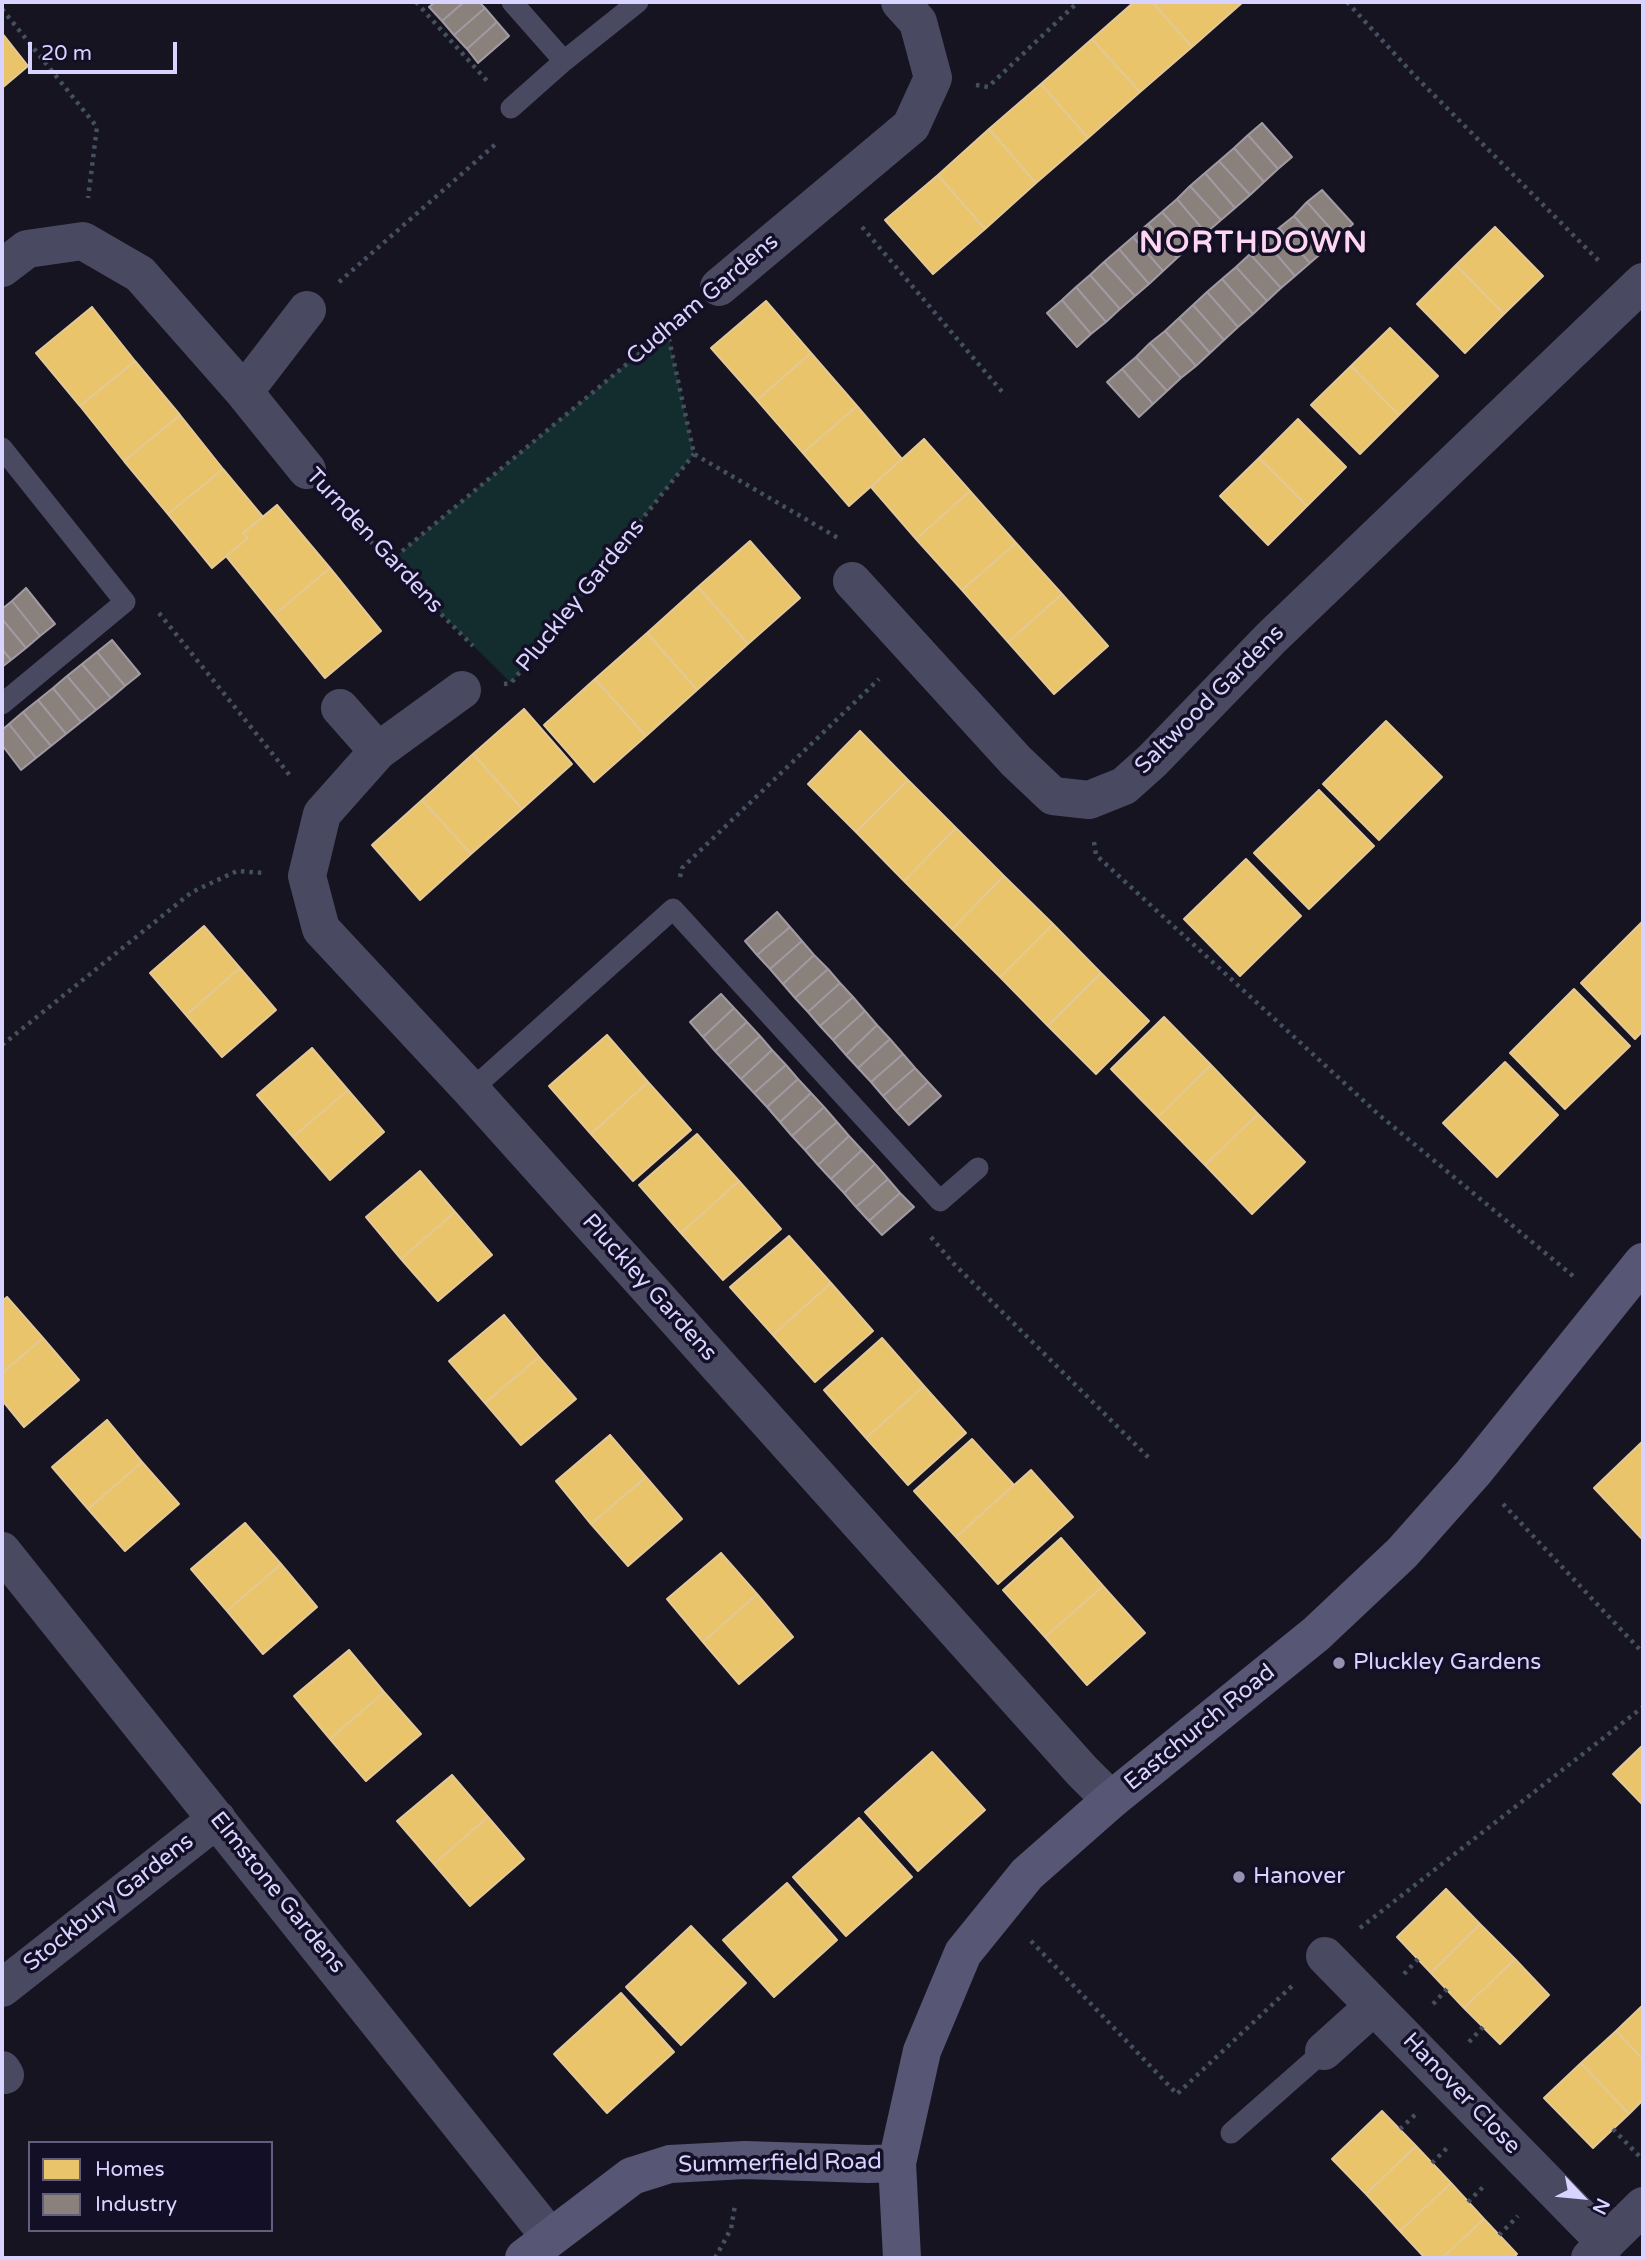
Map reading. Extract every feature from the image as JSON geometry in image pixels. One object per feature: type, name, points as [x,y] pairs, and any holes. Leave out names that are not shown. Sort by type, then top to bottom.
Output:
[{"type":"street","points":[[901,2],[918,22],[933,78]]},
{"type":"street","name":"Cudham Gardens","points":[[719,287],[911,125],[933,78]]},
{"type":"street","points":[[2,268],[27,248],[83,241]]},
{"type":"street","name":"Turnden Gardens","points":[[83,241],[140,274],[244,392],[307,470]]},
{"type":"street","name":"Saltwood Gardens","points":[[852,581],[1016,761],[1053,796],[1088,800],[1124,786],[1152,761],[1271,638],[1637,288]]},
{"type":"street","points":[[244,392],[307,310]]},
{"type":"street","name":"Pluckley Gardens","points":[[462,690],[378,751],[322,814],[307,876],[321,929],[471,1090],[1111,1800]]},
{"type":"street","points":[[340,708],[378,751]]},
{"type":"street","name":"Eastchurch Road","points":[[902,2258],[897,2163],[922,2052],[963,1953],[1027,1874],[1111,1800],[1317,1634],[1402,1553],[1473,1473],[1643,1262]]},
{"type":"street","name":"Elmstone Gardens","points":[[2,1551],[217,1819],[537,2247]]},
{"type":"street","name":"Stockbury Gardens","points":[[2,1988],[217,1819]]},
{"type":"street","name":"Hanover Close","points":[[1325,1955],[1598,2250]]},
{"type":"street","points":[[1324,2051],[1374,2006]]},
{"type":"street","name":"Summerfield Road","points":[[537,2247],[632,2176],[670,2164],[745,2160],[897,2163]]},
{"type":"street","points":[[1598,2250],[1643,2206]]},
{"type":"lane","points":[[512,2],[564,61]]},
{"type":"lane","points":[[511,108],[564,61],[638,2]]},
{"type":"lane","points":[[2,448],[125,602],[2,704]]},
{"type":"lane","points":[[471,1090],[673,909],[940,1201],[978,1168]]},
{"type":"lane","points":[[1231,2133],[1324,2051]]},
{"type":"path","points":[[307,310],[521,121],[416,2]]},
{"type":"path","points":[[933,78],[988,87],[1078,2]]},
{"type":"path","points":[[1347,2],[1415,76],[1637,288]]},
{"type":"path","points":[[2,9],[97,127],[83,241]]},
{"type":"path","points":[[832,191],[1004,394]]},
{"type":"path","name":"Cudham Gardens","points":[[389,562],[719,287]]},
{"type":"path","points":[[667,330],[694,454],[873,558],[852,581]]},
{"type":"path","name":"Pluckley Gardens","points":[[462,690],[511,683],[694,454]]},
{"type":"path","name":"Turnden Gardens","points":[[307,470],[389,562],[474,646]]},
{"type":"path","points":[[125,602],[150,601],[322,814]]},
{"type":"path","points":[[673,909],[682,868],[912,647]]},
{"type":"path","points":[[502,674],[511,683]]},
{"type":"path","points":[[1088,800],[1096,855],[1378,1114],[1609,1306]]},
{"type":"path","points":[[2,1045],[192,891],[237,871],[307,876]]},
{"type":"path","points":[[940,1201],[927,1232],[953,1264],[1149,1458]]},
{"type":"path","points":[[1473,1473],[1643,1653]]},
{"type":"path","points":[[1613,2129],[1643,2160]]},
{"type":"path","points":[[715,2258],[731,2228],[745,2160]]},
{"type":"green space","points":[[667,330],[694,454],[511,683],[389,562]]},
{"type":"building: Homes","points":[[1134,2],[1152,2],[1192,47],[1140,92],[1092,39]]},
{"type":"building: Homes","points":[[1152,2],[1243,2],[1192,47]]},
{"type":"building: Homes","points":[[2,33],[28,66],[2,88]]},
{"type":"building: Homes","points":[[1092,39],[1140,92],[1088,138],[1041,84]]},
{"type":"building: Homes","points":[[1041,84],[1088,138],[1036,183],[989,129]]},
{"type":"building: Homes","points":[[989,129],[1036,183],[985,229],[938,175]]},
{"type":"building: Homes","points":[[938,175],[985,229],[933,274],[885,220]]},
{"type":"building: Homes","points":[[1495,227],[1543,276],[1504,314],[1456,265]]},
{"type":"building: Homes","points":[[1456,265],[1504,314],[1465,353],[1417,304]]},
{"type":"building: Homes","points":[[766,301],[811,353],[757,400],[711,348]]},
{"type":"building: Homes","points":[[92,307],[135,361],[80,406],[36,353]]},
{"type":"building: Homes","points":[[1390,328],[1438,376],[1399,415],[1351,366]]},
{"type":"building: Homes","points":[[811,353],[857,406],[803,453],[757,400]]},
{"type":"building: Homes","points":[[135,361],[180,415],[124,461],[80,406]]},
{"type":"building: Homes","points":[[1351,366],[1399,415],[1360,454],[1311,405]]},
{"type":"building: Homes","points":[[857,406],[902,459],[849,506],[803,453]]},
{"type":"building: Homes","points":[[180,415],[223,469],[168,514],[124,461]]},
{"type":"building: Homes","points":[[1298,419],[1346,467],[1307,506],[1259,458]]},
{"type":"building: Homes","points":[[924,439],[970,491],[916,539],[871,487]]},
{"type":"building: Homes","points":[[1259,458],[1307,506],[1268,545],[1220,496]]},
{"type":"building: Homes","points":[[223,469],[263,517],[243,533],[248,538],[212,568],[168,514]]},
{"type":"building: Homes","points":[[970,491],[1016,543],[962,590],[916,539]]},
{"type":"building: Homes","points":[[277,505],[330,568],[274,615],[226,556],[248,538],[243,533]]},
{"type":"building: Homes","points":[[750,541],[800,598],[748,644],[698,587]]},
{"type":"building: Homes","points":[[1016,543],[1062,594],[1008,642],[962,590]]},
{"type":"building: Homes","points":[[330,568],[381,631],[325,678],[274,615]]},
{"type":"building: Homes","points":[[698,587],[748,644],[697,690],[647,633]]},
{"type":"building: Homes","points":[[1062,594],[1108,646],[1054,694],[1008,642]]},
{"type":"building: Homes","points":[[647,633],[697,690],[646,736],[595,679]]},
{"type":"building: Homes","points":[[595,679],[646,736],[594,782],[544,725]]},
{"type":"building: Homes","points":[[524,709],[572,764],[522,809],[473,754]]},
{"type":"building: Homes","points":[[1386,721],[1442,777],[1379,840],[1323,784]]},
{"type":"building: Homes","points":[[860,731],[908,780],[856,832],[808,784]]},
{"type":"building: Homes","points":[[473,754],[522,809],[471,854],[422,800]]},
{"type":"building: Homes","points":[[908,780],[956,828],[904,881],[856,832]]},
{"type":"building: Homes","points":[[1319,790],[1374,846],[1309,909],[1254,853]]},
{"type":"building: Homes","points":[[422,800],[471,854],[420,900],[372,845]]},
{"type":"building: Homes","points":[[956,828],[1004,876],[952,929],[904,881]]},
{"type":"building: Homes","points":[[1246,859],[1301,916],[1240,976],[1184,919]]},
{"type":"building: Homes","points":[[1004,876],[1053,924],[1000,977],[952,929]]},
{"type":"building: Homes","points":[[1643,921],[1643,1031],[1635,1039],[1581,983]]},
{"type":"building: Homes","points":[[1053,924],[1101,973],[1048,1026],[1000,977]]},
{"type":"building: Homes","points":[[204,926],[240,968],[186,1015],[150,973]]},
{"type":"building: Homes","points":[[240,968],[276,1010],[222,1057],[186,1015]]},
{"type":"building: Homes","points":[[1101,973],[1149,1021],[1096,1074],[1048,1026]]},
{"type":"building: Homes","points":[[1574,989],[1630,1046],[1565,1109],[1510,1053]]},
{"type":"building: Homes","points":[[1164,1017],[1211,1065],[1158,1117],[1111,1069]]},
{"type":"building: Homes","points":[[607,1035],[648,1082],[591,1134],[549,1086]]},
{"type":"building: Homes","points":[[312,1048],[348,1090],[293,1137],[257,1095]]},
{"type":"building: Homes","points":[[1505,1062],[1558,1115],[1497,1177],[1443,1123]]},
{"type":"building: Homes","points":[[1211,1065],[1258,1114],[1205,1165],[1158,1117]]},
{"type":"building: Homes","points":[[648,1082],[691,1130],[633,1181],[591,1134]]},
{"type":"building: Homes","points":[[348,1090],[384,1132],[330,1180],[293,1137]]},
{"type":"building: Homes","points":[[1258,1114],[1305,1162],[1252,1214],[1205,1165]]},
{"type":"building: Homes","points":[[697,1134],[739,1181],[681,1233],[639,1185]]},
{"type":"building: Homes","points":[[420,1171],[455,1212],[401,1259],[366,1217]]},
{"type":"building: Homes","points":[[739,1181],[781,1229],[723,1280],[681,1233]]},
{"type":"building: Homes","points":[[455,1212],[492,1255],[438,1301],[401,1259]]},
{"type":"building: Homes","points":[[789,1236],[831,1283],[773,1335],[730,1287]]},
{"type":"building: Homes","points":[[831,1283],[873,1331],[815,1382],[773,1335]]},
{"type":"building: Homes","points":[[7,1297],[43,1338],[2,1373],[2,1301]]},
{"type":"building: Homes","points":[[504,1315],[539,1357],[485,1403],[449,1361]]},
{"type":"building: Homes","points":[[43,1338],[79,1380],[24,1427],[2,1400],[2,1373]]},
{"type":"building: Homes","points":[[882,1338],[924,1386],[866,1438],[824,1390]]},
{"type":"building: Homes","points":[[539,1357],[576,1399],[521,1445],[485,1403]]},
{"type":"building: Homes","points":[[924,1386],[966,1433],[908,1485],[866,1438]]},
{"type":"building: Homes","points":[[107,1420],[142,1462],[88,1509],[52,1467]]},
{"type":"building: Homes","points":[[610,1435],[646,1477],[591,1524],[556,1481]]},
{"type":"building: Homes","points":[[972,1439],[1014,1485],[956,1537],[914,1491]]},
{"type":"building: Homes","points":[[1643,1441],[1643,1540],[1594,1488]]},
{"type":"building: Homes","points":[[142,1462],[179,1504],[125,1551],[88,1509]]},
{"type":"building: Homes","points":[[1031,1470],[1073,1517],[998,1584],[956,1537]]},
{"type":"building: Homes","points":[[646,1477],[682,1519],[628,1566],[591,1524]]},
{"type":"building: Homes","points":[[245,1523],[281,1564],[227,1611],[191,1569]]},
{"type":"building: Homes","points":[[1061,1538],[1103,1586],[1045,1637],[1003,1590]]},
{"type":"building: Homes","points":[[721,1553],[757,1594],[703,1642],[667,1599]]},
{"type":"building: Homes","points":[[281,1564],[317,1607],[263,1654],[227,1611]]},
{"type":"building: Homes","points":[[1103,1586],[1145,1633],[1087,1685],[1045,1637]]},
{"type":"building: Homes","points":[[757,1594],[793,1637],[739,1684],[703,1642]]},
{"type":"building: Homes","points":[[349,1650],[384,1692],[330,1739],[294,1696]]},
{"type":"building: Homes","points":[[384,1692],[421,1734],[366,1781],[330,1739]]},
{"type":"building: Homes","points":[[1643,1745],[1643,1805],[1613,1774]]},
{"type":"building: Homes","points":[[932,1752],[985,1810],[918,1871],[865,1812]]},
{"type":"building: Homes","points":[[452,1775],[488,1817],[434,1864],[397,1821]]},
{"type":"building: Homes","points":[[488,1817],[524,1859],[470,1906],[434,1864]]},
{"type":"building: Homes","points":[[859,1818],[912,1877],[846,1936],[793,1877]]},
{"type":"building: Homes","points":[[787,1883],[837,1940],[774,1997],[723,1940]]},
{"type":"building: Homes","points":[[1446,1889],[1480,1924],[1431,1973],[1397,1937]]},
{"type":"building: Homes","points":[[1480,1924],[1515,1959],[1464,2008],[1431,1973]]},
{"type":"building: Homes","points":[[691,1926],[746,1983],[681,2045],[626,1987]]},
{"type":"building: Homes","points":[[1515,1959],[1549,1995],[1500,2044],[1464,2008]]},
{"type":"building: Homes","points":[[621,1993],[674,2052],[607,2113],[554,2054]]},
{"type":"building: Homes","points":[[1643,2005],[1643,2059],[1616,2031]]},
{"type":"building: Homes","points":[[1616,2031],[1643,2059],[1643,2100],[1629,2114],[1581,2063]]},
{"type":"building: Homes","points":[[1581,2063],[1629,2114],[1593,2148],[1544,2098]]},
{"type":"building: Homes","points":[[1382,2111],[1416,2146],[1366,2194],[1332,2159]]},
{"type":"building: Homes","points":[[1416,2146],[1451,2183],[1400,2231],[1366,2194]]},
{"type":"building: Homes","points":[[1451,2183],[1484,2219],[1442,2258],[1425,2258],[1400,2231]]},
{"type":"building: Homes","points":[[1484,2219],[1517,2254],[1513,2258],[1442,2258]]},
{"type":"building: Industry","points":[[435,2],[464,2],[442,21],[429,7]]},
{"type":"building: Industry","points":[[464,2],[479,2],[485,8],[454,35],[442,21]]},
{"type":"building: Industry","points":[[485,8],[497,22],[467,49],[454,35]]},
{"type":"building: Industry","points":[[497,22],[509,36],[478,63],[467,49]]},
{"type":"building: Industry","points":[[1262,123],[1292,157],[1278,169],[1248,135]]},
{"type":"building: Industry","points":[[1248,135],[1278,169],[1264,182],[1234,148]]},
{"type":"building: Industry","points":[[1234,148],[1264,182],[1250,195],[1219,161]]},
{"type":"building: Industry","points":[[1219,161],[1250,195],[1235,208],[1205,173]]},
{"type":"building: Industry","points":[[1205,173],[1235,208],[1221,220],[1190,186]]},
{"type":"building: Industry","points":[[1190,186],[1221,220],[1206,233],[1177,199]]},
{"type":"building: Industry","points":[[1322,190],[1353,224],[1338,237],[1307,202]]},
{"type":"building: Industry","points":[[1177,199],[1206,233],[1192,245],[1162,212]]},
{"type":"building: Industry","points":[[1307,202],[1338,237],[1325,250],[1294,216]]},
{"type":"building: Industry","points":[[1162,212],[1192,245],[1177,258],[1148,224]]},
{"type":"building: Industry","points":[[1294,216],[1325,250],[1310,263],[1279,228]]},
{"type":"building: Industry","points":[[1148,224],[1177,258],[1163,271],[1133,237]]},
{"type":"building: Industry","points":[[1279,228],[1310,263],[1295,276],[1265,241]]},
{"type":"building: Industry","points":[[1133,237],[1163,271],[1149,284],[1119,249]]},
{"type":"building: Industry","points":[[1265,241],[1295,276],[1281,288],[1250,254]]},
{"type":"building: Industry","points":[[1119,249],[1149,284],[1135,296],[1104,262]]},
{"type":"building: Industry","points":[[1250,254],[1281,288],[1267,301],[1236,267]]},
{"type":"building: Industry","points":[[1104,262],[1135,296],[1120,309],[1090,275]]},
{"type":"building: Industry","points":[[1236,267],[1267,301],[1253,314],[1222,279]]},
{"type":"building: Industry","points":[[1090,275],[1120,309],[1106,322],[1076,287]]},
{"type":"building: Industry","points":[[1222,279],[1253,314],[1238,327],[1207,292]]},
{"type":"building: Industry","points":[[1076,287],[1106,322],[1091,334],[1062,300]]},
{"type":"building: Industry","points":[[1207,292],[1238,327],[1224,340],[1193,305]]},
{"type":"building: Industry","points":[[1062,300],[1091,334],[1077,347],[1047,313]]},
{"type":"building: Industry","points":[[1193,305],[1224,340],[1210,353],[1179,318]]},
{"type":"building: Industry","points":[[1179,318],[1210,353],[1196,366],[1165,331]]},
{"type":"building: Industry","points":[[1165,331],[1196,366],[1181,378],[1150,343]]},
{"type":"building: Industry","points":[[1150,343],[1181,378],[1167,391],[1136,357]]},
{"type":"building: Industry","points":[[1136,357],[1167,391],[1153,404],[1122,369]]},
{"type":"building: Industry","points":[[1122,369],[1153,404],[1139,417],[1107,382]]},
{"type":"building: Industry","points":[[26,588],[55,624],[40,636],[12,601]]},
{"type":"building: Industry","points":[[12,601],[40,636],[26,648],[2,619],[2,609]]},
{"type":"building: Industry","points":[[2,619],[26,648],[11,660],[2,649]]},
{"type":"building: Industry","points":[[112,640],[140,674],[125,686],[97,652]]},
{"type":"building: Industry","points":[[2,649],[11,660],[2,667]]},
{"type":"building: Industry","points":[[97,652],[125,686],[111,698],[82,664]]},
{"type":"building: Industry","points":[[82,664],[111,698],[96,710],[67,676]]},
{"type":"building: Industry","points":[[67,676],[96,710],[81,722],[53,688]]},
{"type":"building: Industry","points":[[53,688],[81,722],[66,734],[38,700]]},
{"type":"building: Industry","points":[[38,700],[66,734],[51,746],[23,712]]},
{"type":"building: Industry","points":[[23,712],[51,746],[36,758],[9,724]]},
{"type":"building: Industry","points":[[9,724],[36,758],[21,770],[2,745],[2,730]]},
{"type":"building: Industry","points":[[777,912],[790,927],[757,955],[745,941]]},
{"type":"building: Industry","points":[[790,927],[802,941],[770,969],[757,955]]},
{"type":"building: Industry","points":[[802,941],[814,955],[783,984],[770,969]]},
{"type":"building: Industry","points":[[814,955],[828,969],[795,998],[783,984]]},
{"type":"building: Industry","points":[[828,969],[840,983],[808,1012],[795,998]]},
{"type":"building: Industry","points":[[840,983],[853,997],[820,1026],[808,1012]]},
{"type":"building: Industry","points":[[721,994],[734,1008],[703,1037],[690,1022]]},
{"type":"building: Industry","points":[[853,997],[865,1011],[833,1040],[820,1026]]},
{"type":"building: Industry","points":[[734,1008],[747,1022],[715,1051],[703,1037]]},
{"type":"building: Industry","points":[[865,1011],[877,1025],[846,1055],[833,1040]]},
{"type":"building: Industry","points":[[747,1022],[760,1036],[728,1065],[715,1051]]},
{"type":"building: Industry","points":[[877,1025],[890,1039],[858,1068],[846,1055]]},
{"type":"building: Industry","points":[[760,1036],[772,1050],[741,1079],[728,1065]]},
{"type":"building: Industry","points":[[890,1039],[903,1054],[871,1082],[858,1068]]},
{"type":"building: Industry","points":[[772,1050],[786,1065],[754,1093],[741,1079]]},
{"type":"building: Industry","points":[[903,1054],[915,1068],[883,1096],[871,1082]]},
{"type":"building: Industry","points":[[786,1065],[798,1079],[767,1107],[754,1093]]},
{"type":"building: Industry","points":[[915,1068],[928,1082],[896,1111],[883,1096]]},
{"type":"building: Industry","points":[[798,1079],[811,1093],[780,1122],[767,1107]]},
{"type":"building: Industry","points":[[928,1082],[941,1096],[909,1125],[896,1111]]},
{"type":"building: Industry","points":[[811,1093],[824,1107],[792,1136],[780,1122]]},
{"type":"building: Industry","points":[[824,1107],[837,1122],[805,1150],[792,1136]]},
{"type":"building: Industry","points":[[837,1122],[849,1136],[818,1165],[805,1150]]},
{"type":"building: Industry","points":[[849,1136],[862,1150],[831,1179],[818,1165]]},
{"type":"building: Industry","points":[[862,1150],[875,1164],[844,1193],[831,1179]]},
{"type":"building: Industry","points":[[875,1164],[888,1179],[856,1207],[844,1193]]},
{"type":"building: Industry","points":[[888,1179],[900,1193],[869,1221],[856,1207]]},
{"type":"building: Industry","points":[[900,1193],[914,1207],[882,1235],[869,1221]]},
{"type":"place","name":"Pluckley Gardens","points":[[1339,1663]]},
{"type":"place","name":"Hanover","points":[[1239,1877]]},
{"type":"district","name":"NORTHDOWN","points":[[1254,244]]}]
